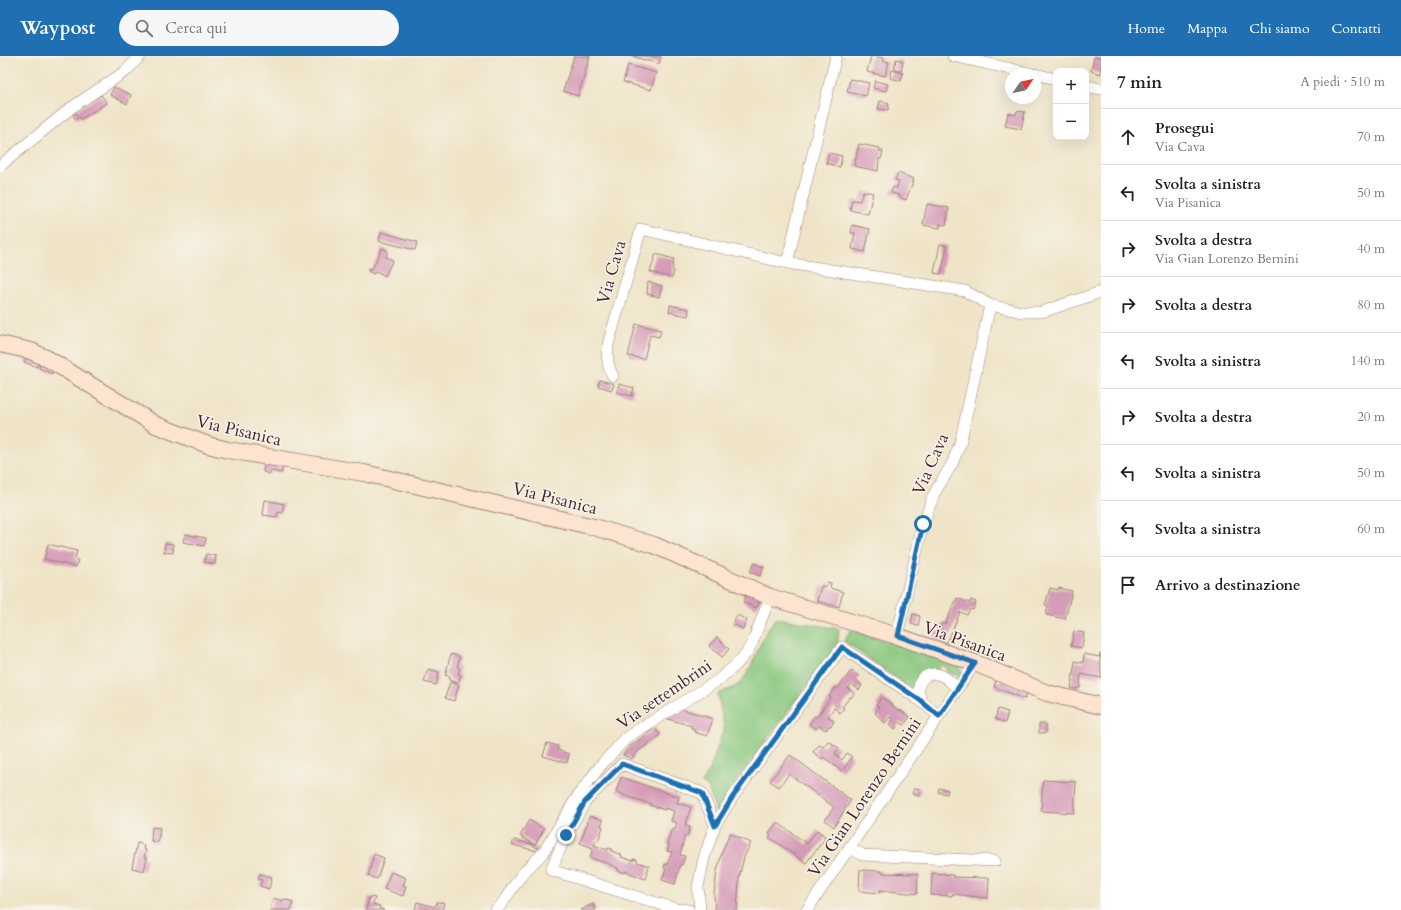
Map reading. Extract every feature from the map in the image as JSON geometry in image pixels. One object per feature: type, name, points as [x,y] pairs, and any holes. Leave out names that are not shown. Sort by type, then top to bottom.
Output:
[{"type":"street","points":[[0,166],[71,108],[126,71],[140,56]]},
{"type":"street","points":[[788,263],[836,56]]},
{"type":"street","points":[[953,56],[1007,68]]},
{"type":"street","points":[[1041,76],[1053,78]]},
{"type":"street","points":[[1089,87],[1101,89]]},
{"type":"street","name":"Via Cava","points":[[613,376],[608,369],[608,345],[641,229],[788,263],[964,291],[990,305],[1022,312],[1042,312],[1101,292]]},
{"type":"street","name":"Via Cava","points":[[898,636],[923,524],[934,494],[952,464],[960,444],[990,305]]},
{"type":"street","name":"Via Pisanica","points":[[0,344],[31,352],[48,359],[156,425],[208,444],[228,450],[364,473],[594,526],[654,545],[770,597],[898,636],[975,663],[1047,693],[1101,706]]},
{"type":"street","name":"Via settembrini","points":[[495,910],[501,905],[522,874],[543,853],[579,794],[602,764],[627,738],[716,681],[742,658],[753,641],[770,597]]},
{"type":"street","points":[[700,910],[698,887],[704,858],[715,826],[732,798],[842,647],[921,701],[939,716]]},
{"type":"street","name":"Via Gian Lorenzo Bernini","points":[[807,910],[975,663]]},
{"type":"street","points":[[921,701],[918,688],[928,674],[934,673],[940,675],[958,688]]},
{"type":"street","points":[[689,910],[676,909],[551,870],[566,835],[585,802],[622,764],[702,793],[715,826]]},
{"type":"street","points":[[849,848],[863,855],[995,861]]},
{"type":"green space","points":[[777,618],[839,629],[837,645],[730,789],[717,815],[708,787],[702,783],[710,769],[724,728],[718,694],[738,685],[746,676],[766,632]]},
{"type":"green space","points":[[851,630],[953,662],[962,672],[959,676],[947,672],[948,668],[941,665],[938,669],[928,670],[922,674],[913,690],[844,641]]},
{"type":"building","points":[[574,56],[590,56],[578,96],[563,91]]},
{"type":"building","points":[[631,56],[661,56],[659,64]]},
{"type":"building","points":[[871,56],[884,58],[883,61],[889,62],[885,76],[867,72]]},
{"type":"building","points":[[1094,57],[1101,58],[1101,74],[1091,71]]},
{"type":"building","points":[[896,59],[903,61],[901,71],[894,69]]},
{"type":"building","points":[[628,65],[656,73],[651,90],[623,82]]},
{"type":"building","points":[[892,70],[903,73],[901,81],[890,78]]},
{"type":"building","points":[[850,79],[869,83],[866,96],[847,92]]},
{"type":"building","points":[[875,81],[888,84],[886,91],[873,88]]},
{"type":"building","points":[[114,87],[131,95],[127,104],[110,95]]},
{"type":"building","points":[[101,95],[107,103],[81,119],[79,117],[76,119],[73,114],[77,114],[76,111]]},
{"type":"building","points":[[880,101],[889,103],[888,110],[878,109]]},
{"type":"building","points":[[1017,111],[1025,112],[1021,129],[1005,126],[1008,113],[1016,115]]},
{"type":"building","points":[[859,144],[880,148],[879,151],[883,151],[881,159],[879,159],[878,171],[854,166]]},
{"type":"building","points":[[829,153],[842,156],[840,167],[826,163]]},
{"type":"building","points":[[898,173],[914,179],[906,200],[898,197],[899,195],[891,193],[893,187],[897,188],[899,181],[895,180]]},
{"type":"building","points":[[863,191],[873,193],[868,214],[850,210],[852,200],[860,201]]},
{"type":"building","points":[[927,204],[949,208],[946,225],[940,224],[940,228],[923,225]]},
{"type":"building","points":[[852,225],[870,229],[865,252],[852,249],[855,233],[851,233]]},
{"type":"building","points":[[381,232],[417,242],[415,250],[379,241]]},
{"type":"building","points":[[940,244],[947,246],[941,274],[934,273]]},
{"type":"building","points":[[382,248],[388,251],[386,257],[393,260],[385,276],[376,271],[374,274],[368,271],[369,268],[372,269]]},
{"type":"building","points":[[656,254],[674,259],[672,270],[674,271],[672,278],[650,272]]},
{"type":"building","points":[[648,282],[662,286],[659,297],[647,294]]},
{"type":"building","points":[[670,305],[689,309],[688,316],[669,312]]},
{"type":"building","points":[[636,324],[661,330],[659,337],[650,335],[644,359],[628,356]]},
{"type":"building","points":[[27,356],[39,361],[37,367],[24,362]]},
{"type":"building","points":[[41,361],[56,369],[52,374],[39,368]]},
{"type":"building","points":[[600,380],[614,384],[612,390],[598,386]]},
{"type":"building","points":[[619,384],[634,388],[632,396],[617,392]]},
{"type":"building","points":[[265,461],[283,464],[282,473],[271,471],[270,474],[263,472]]},
{"type":"building","points":[[265,500],[284,504],[282,513],[278,512],[277,517],[263,515]]},
{"type":"building","points":[[185,534],[206,538],[204,546],[183,542]]},
{"type":"building","points":[[165,543],[173,544],[173,553],[164,552]]},
{"type":"building","points":[[48,544],[77,551],[75,559],[78,560],[76,567],[44,559]]},
{"type":"building","points":[[206,554],[216,556],[215,564],[204,562]]},
{"type":"building","points":[[754,563],[764,567],[760,576],[750,572]]},
{"type":"building","points":[[827,582],[831,583],[830,588],[843,592],[839,607],[817,601],[821,586],[826,587]]},
{"type":"building","points":[[744,588],[762,596],[757,608],[743,602],[746,596],[741,593]]},
{"type":"building","points":[[1050,588],[1072,591],[1065,619],[1046,615],[1048,606],[1045,605]]},
{"type":"building","points":[[957,598],[970,603],[971,600],[976,602],[973,610],[970,609],[967,615],[960,612],[947,643],[934,637],[936,630],[942,633],[942,631],[939,630],[942,623],[945,624]]},
{"type":"building","points":[[913,614],[920,616],[918,626],[911,624]]},
{"type":"building","points":[[737,615],[747,620],[743,629],[733,624]]},
{"type":"building","points":[[1074,631],[1084,633],[1082,648],[1071,646]]},
{"type":"building","points":[[717,637],[729,649],[722,657],[709,646]]},
{"type":"building","points":[[1100,653],[1101,678],[1081,674],[1080,688],[1071,688],[1075,661],[1083,663],[1084,654],[1100,657]]},
{"type":"building","points":[[451,654],[460,657],[457,667],[460,668],[458,674],[461,675],[458,683],[449,680],[450,676],[445,675]]},
{"type":"building","points":[[428,669],[439,672],[436,685],[424,682]]},
{"type":"building","points":[[851,671],[859,676],[856,680],[862,685],[859,690],[851,684],[848,689],[854,693],[842,707],[844,708],[840,713],[834,708],[828,716],[834,721],[831,726],[830,725],[826,730],[819,726],[816,729],[809,724],[815,716],[817,717],[831,697],[829,696],[835,688],[837,689]]},
{"type":"building","points":[[996,680],[1028,690],[1025,699],[994,687]]},
{"type":"building","points":[[450,682],[459,685],[454,701],[445,698]]},
{"type":"building","points":[[882,697],[899,711],[900,710],[910,717],[904,725],[900,722],[895,729],[890,724],[893,719],[890,717],[885,723],[875,713],[879,707],[876,705]]},
{"type":"building","points":[[679,708],[713,719],[707,736],[694,732],[695,729],[691,728],[692,726],[668,719]]},
{"type":"building","points":[[998,709],[1008,712],[1005,723],[995,719]]},
{"type":"building","points":[[1039,724],[1046,724],[1046,733],[1039,733]]},
{"type":"building","points":[[655,728],[660,735],[636,753],[632,759],[623,755],[628,748]]},
{"type":"building","points":[[828,741],[839,748],[835,754],[842,760],[847,753],[852,757],[842,771],[823,757],[822,759],[813,752],[819,745],[823,747]]},
{"type":"building","points":[[547,743],[558,746],[557,750],[569,754],[567,763],[543,756]]},
{"type":"building","points":[[790,755],[851,800],[834,827],[825,820],[834,807],[789,774],[779,787],[770,781]]},
{"type":"building","points":[[621,777],[679,797],[677,803],[691,807],[685,825],[690,827],[687,836],[685,835],[680,855],[685,856],[682,865],[680,865],[675,884],[662,880],[666,869],[664,868],[665,864],[667,865],[672,852],[667,851],[669,845],[667,844],[672,829],[674,830],[677,823],[671,821],[674,811],[665,808],[665,810],[650,805],[651,804],[623,795],[616,791]]},
{"type":"building","points":[[1043,780],[1076,782],[1074,813],[1041,811]]},
{"type":"building","points":[[914,788],[921,789],[919,796],[912,794]]},
{"type":"building","points":[[939,788],[948,790],[947,794],[938,792]]},
{"type":"building","points":[[590,816],[603,820],[601,826],[603,827],[598,841],[596,840],[594,845],[607,850],[608,848],[612,849],[611,851],[622,855],[621,857],[633,861],[633,859],[637,860],[637,862],[649,866],[645,879],[625,871],[625,873],[617,870],[618,868],[610,864],[590,858],[593,848],[580,843]]},
{"type":"building","points":[[529,820],[544,829],[535,845],[520,836]]},
{"type":"building","points":[[777,822],[807,844],[817,830],[826,837],[806,863],[769,837],[771,835],[769,833]]},
{"type":"building","points":[[152,827],[160,828],[158,842],[151,841]]},
{"type":"building","points":[[730,833],[751,843],[744,857],[739,878],[737,910],[715,910],[714,894],[717,871],[722,852]]},
{"type":"building","points":[[514,840],[528,843],[539,849],[538,851],[512,845]]},
{"type":"building","points":[[137,843],[144,845],[143,849],[146,850],[144,858],[147,858],[144,871],[132,868]]},
{"type":"building","points":[[374,854],[384,858],[377,879],[368,876]]},
{"type":"building","points":[[860,870],[882,871],[882,873],[918,874],[917,894],[880,890],[880,893],[859,891]]},
{"type":"building","points":[[391,872],[406,878],[403,885],[406,886],[403,896],[384,889]]},
{"type":"building","points":[[932,873],[953,875],[953,877],[989,878],[988,898],[952,894],[952,896],[931,895]]},
{"type":"building","points":[[260,874],[272,877],[269,889],[260,886],[262,880],[258,879]]},
{"type":"building","points":[[369,897],[375,898],[373,904],[380,906],[379,908],[384,910],[366,910]]},
{"type":"building","points":[[273,898],[293,902],[291,910],[270,910]]},
{"type":"building","points":[[417,902],[435,907],[437,902],[444,903],[442,910],[415,910]]},
{"type":"building","points":[[593,904],[596,910],[581,910]]},
{"type":"route","points":[[566,835],[585,802],[622,764],[702,793],[715,826],[732,798],[842,647],[921,701],[939,716],[975,663],[898,636],[923,524]]}]
